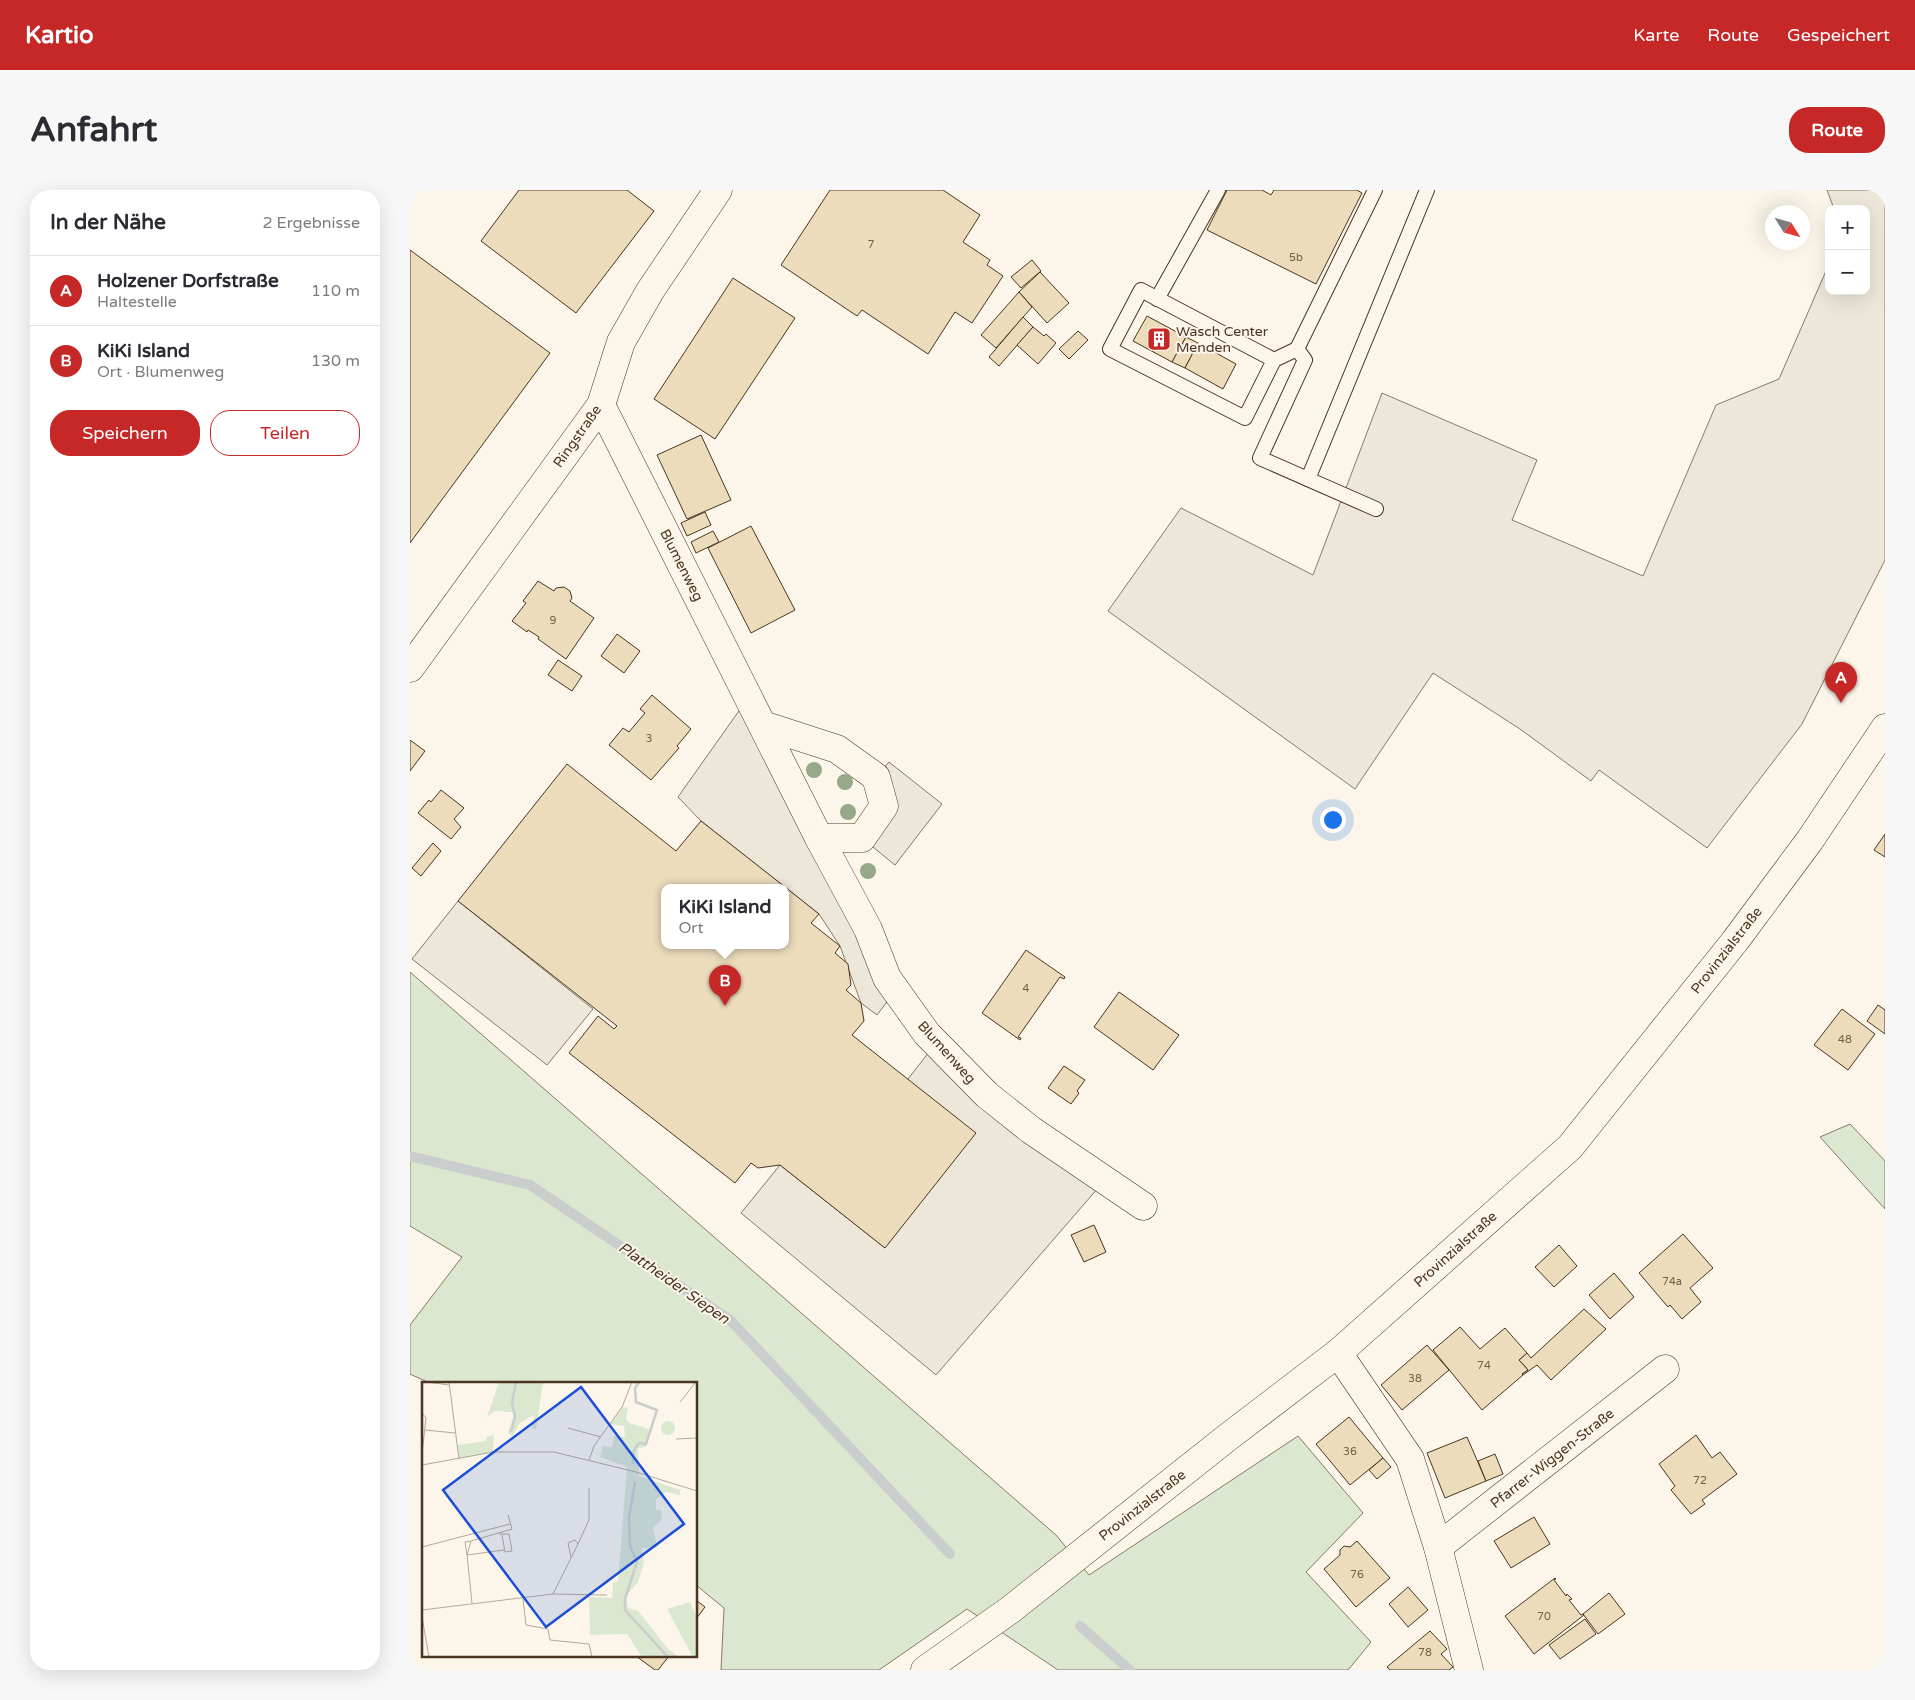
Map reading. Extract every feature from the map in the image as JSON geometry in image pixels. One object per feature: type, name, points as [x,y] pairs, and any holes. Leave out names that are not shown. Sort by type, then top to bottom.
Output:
[{"type":"street","name":"Ringstraße","points":[[410,668],[601,405],[621,342],[650,291],[718,190]]},
{"type":"street","name":"Blumenweg","points":[[601,405],[819,838],[868,929],[887,978],[927,1034],[987,1094],[1030,1130],[1143,1206]]},
{"type":"street","points":[[763,725],[837,749],[876,777],[884,806],[862,838],[819,838]]},
{"type":"street","name":"Provinzialstraße","points":[[925,1670],[1010,1610],[1228,1437],[1338,1353],[1570,1147],[1741,933],[1810,840],[1885,728]]},
{"type":"street","points":[[1338,1353],[1410,1459],[1438,1547],[1469,1670]]},
{"type":"street","name":"Pfarrer-Wiggen-Straße","points":[[1438,1547],[1665,1369]]},
{"type":"lane","points":[[1157,299],[1218,190]]},
{"type":"lane","points":[[1274,360],[1140,290],[1110,349],[1245,418],[1274,360],[1297,349],[1375,190]]},
{"type":"lane","points":[[1308,479],[1427,190]]},
{"type":"lane","points":[[1297,349],[1305,360],[1260,458],[1376,509]]},
{"type":"green space","points":[[410,972],[1056,1535],[1089,1575],[1298,1436],[1363,1513],[1306,1572],[1371,1642],[1348,1670],[1058,1670],[967,1609],[879,1670],[721,1670],[724,1608],[698,1587],[698,1382],[428,1382],[410,1374],[410,1325],[462,1257],[410,1226]]},
{"type":"green space","points":[[1850,1124],[1885,1161],[1885,1209],[1820,1137]]},
{"type":"shaded area","points":[[1827,190],[1885,190],[1885,560],[1802,724],[1707,848],[1599,770],[1591,781],[1520,729],[1433,673],[1355,789],[1108,611],[1181,508],[1313,575],[1382,393],[1537,460],[1512,520],[1643,576],[1716,405],[1779,379],[1825,273],[1825,295],[1870,295],[1870,205],[1833,205]]},
{"type":"shaded area","points":[[741,708],[896,990],[877,1015],[861,1003],[840,946],[819,914],[789,890],[789,884],[781,884],[701,821],[678,797]]},
{"type":"shaded area","points":[[889,762],[942,804],[895,865],[862,838],[876,777]]},
{"type":"shaded area","points":[[458,901],[593,1009],[547,1065],[412,959]]},
{"type":"shaded area","points":[[936,1043],[1105,1180],[936,1375],[741,1213],[780,1165],[885,1248],[908,1079]]},
{"type":"building","points":[[519,190],[627,190],[654,211],[576,313],[481,241]]},
{"type":"building","points":[[830,190],[943,190],[980,215],[963,242],[990,260],[987,265],[1003,276],[972,323],[955,312],[928,354],[862,310],[857,316],[781,265]]},
{"type":"building","points":[[1227,190],[1262,190],[1271,195],[1274,190],[1357,190],[1362,193],[1316,284],[1207,230]]},
{"type":"building","points":[[410,250],[550,353],[410,543]]},
{"type":"building","points":[[1032,260],[1041,271],[1021,288],[1011,277]]},
{"type":"building","points":[[1040,272],[1069,303],[1047,323],[1019,292]]},
{"type":"building","points":[[733,278],[795,318],[715,439],[654,399]]},
{"type":"building","points":[[1019,292],[1032,307],[996,348],[981,335]]},
{"type":"building","name":"Wasch Center Menden","points":[[1147,316],[1186,337],[1172,362],[1133,341]]},
{"type":"building","points":[[1023,317],[1033,327],[999,366],[989,357]]},
{"type":"building","points":[[1033,327],[1044,336],[1046,334],[1056,343],[1038,364],[1017,345]]},
{"type":"building","points":[[1078,331],[1088,340],[1069,359],[1059,349]]},
{"type":"building","points":[[1186,337],[1198,343],[1185,368],[1172,362]]},
{"type":"building","points":[[1198,343],[1236,364],[1223,389],[1185,368]]},
{"type":"building","points":[[701,435],[731,500],[687,519],[657,455]]},
{"type":"building","points":[[705,512],[711,525],[687,536],[681,523]]},
{"type":"building","points":[[751,526],[795,610],[751,633],[708,548]]},
{"type":"building","points":[[713,531],[719,542],[696,553],[691,542]]},
{"type":"building","points":[[538,581],[554,591],[556,588],[564,587],[570,591],[572,598],[570,601],[594,618],[566,659],[538,639],[539,637],[528,630],[527,632],[512,621],[526,603],[523,601]]},
{"type":"building","points":[[617,634],[640,651],[624,673],[601,656]]},
{"type":"building","points":[[558,660],[582,676],[572,691],[548,675]]},
{"type":"building","points":[[652,695],[691,729],[677,746],[679,748],[651,780],[609,745],[623,728],[629,732],[645,713],[640,709]]},
{"type":"building","points":[[410,740],[425,751],[410,771]]},
{"type":"building","points":[[567,764],[676,851],[701,821],[781,884],[661,884],[661,949],[789,949],[789,890],[819,914],[811,923],[840,946],[835,953],[848,964],[851,985],[846,990],[861,1003],[864,1021],[852,1035],[976,1133],[885,1248],[780,1165],[758,1168],[751,1163],[735,1183],[569,1053],[598,1016],[614,1029],[617,1026],[458,901]]},
{"type":"building","points":[[441,790],[464,808],[454,819],[461,827],[451,839],[418,813]]},
{"type":"building","points":[[1885,834],[1885,857],[1874,850]]},
{"type":"building","points":[[433,843],[441,851],[421,876],[412,868]]},
{"type":"building","points":[[1026,950],[1065,977],[1064,979],[1060,977],[1018,1037],[1021,1038],[1020,1040],[982,1013]]},
{"type":"building","points":[[1119,992],[1179,1035],[1153,1070],[1094,1027]]},
{"type":"building","points":[[1878,1005],[1885,1010],[1885,1034],[1867,1021]]},
{"type":"building","points":[[1842,1009],[1875,1034],[1848,1070],[1814,1045]]},
{"type":"building","points":[[1064,1066],[1085,1080],[1071,1104],[1048,1088]]},
{"type":"building","points":[[1094,1225],[1106,1252],[1084,1262],[1071,1235]]},
{"type":"building","points":[[1683,1234],[1713,1268],[1690,1288],[1701,1302],[1682,1319],[1670,1305],[1668,1307],[1639,1273]]},
{"type":"building","points":[[1559,1245],[1577,1266],[1554,1287],[1535,1267]]},
{"type":"building","points":[[1614,1273],[1634,1297],[1610,1319],[1589,1295]]},
{"type":"building","points":[[1584,1309],[1606,1329],[1551,1380],[1537,1365],[1523,1375],[1528,1370],[1519,1360],[1527,1353],[1531,1358]]},
{"type":"building","points":[[1460,1327],[1480,1349],[1505,1328],[1527,1353],[1519,1360],[1528,1370],[1482,1410],[1433,1350]]},
{"type":"building","points":[[1427,1345],[1449,1370],[1402,1410],[1381,1385]]},
{"type":"building","points":[[1349,1417],[1383,1458],[1350,1485],[1316,1444]]},
{"type":"building","points":[[1696,1435],[1712,1458],[1720,1452],[1737,1474],[1702,1500],[1705,1504],[1691,1514],[1671,1490],[1675,1486],[1659,1464]]},
{"type":"building","points":[[1467,1437],[1486,1481],[1445,1498],[1427,1453]]},
{"type":"building","points":[[1495,1454],[1503,1474],[1486,1481],[1478,1461]]},
{"type":"building","points":[[1383,1458],[1391,1467],[1377,1479],[1369,1470]]},
{"type":"building","points":[[1534,1517],[1550,1544],[1511,1568],[1494,1541]]},
{"type":"building","points":[[1357,1541],[1390,1578],[1356,1607],[1324,1569],[1340,1555],[1340,1550],[1344,1546],[1350,1547]]},
{"type":"building","points":[[1555,1578],[1554,1580],[1566,1596],[1567,1594],[1572,1599],[1569,1600],[1581,1615],[1584,1615],[1534,1654],[1505,1616]]},
{"type":"building","points":[[1408,1587],[1428,1610],[1408,1627],[1389,1604]]},
{"type":"building","points":[[1609,1593],[1625,1614],[1598,1634],[1583,1614]]},
{"type":"building","points":[[698,1602],[705,1607],[698,1616]]},
{"type":"building","points":[[1585,1619],[1596,1634],[1560,1659],[1549,1645]]},
{"type":"building","points":[[1430,1631],[1447,1649],[1441,1654],[1453,1667],[1449,1670],[1390,1670],[1387,1667]]},
{"type":"building","points":[[639,1658],[667,1658],[658,1670],[655,1670]]},
{"type":"waterway","name":"Plattheider Siepen","points":[[410,1156],[530,1185],[730,1320],[950,1554]]},
{"type":"waterway","name":"Plattheider Siepen","points":[[1080,1626],[1130,1670]]},
{"type":"place","name":"Wasch Center Menden","points":[[1159,339]]},
{"type":"place","name":"Holzener Dorfstraße","points":[[1841,703]]},
{"type":"place","name":"KiKi Island","points":[[725,1006]]}]
